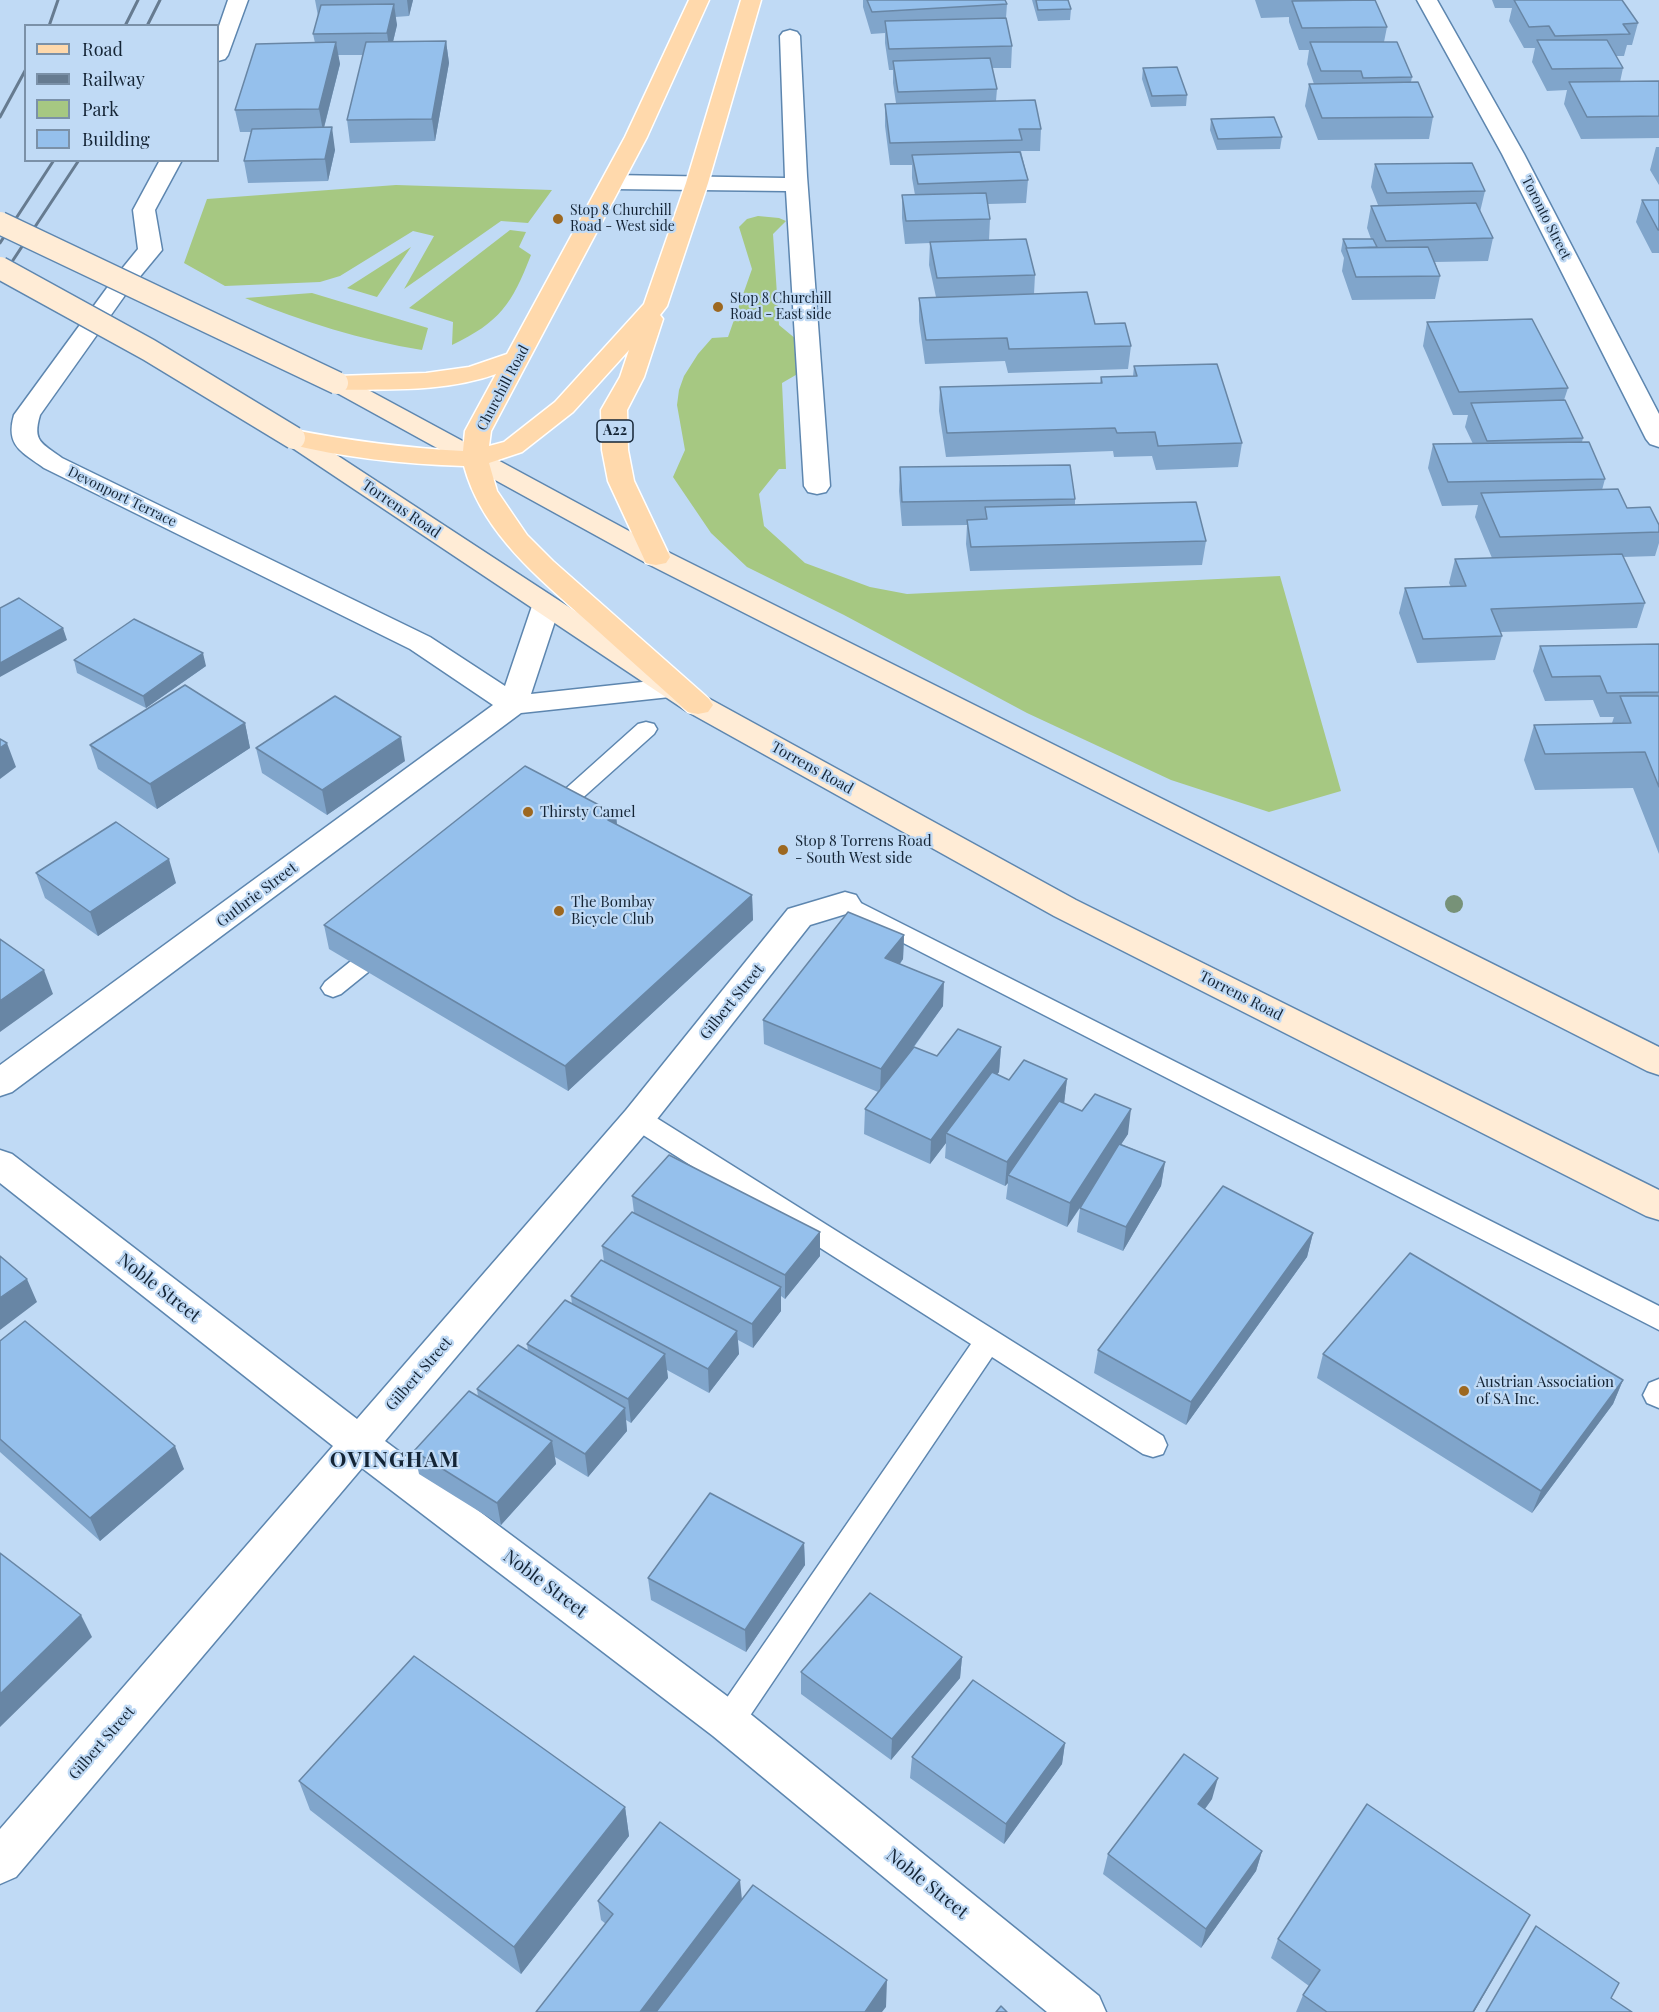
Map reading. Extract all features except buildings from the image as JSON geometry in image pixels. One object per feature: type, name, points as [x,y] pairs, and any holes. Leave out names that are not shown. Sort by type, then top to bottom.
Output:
[{"type":"main road","name":"Churchill Road","points":[[699,0],[636,137],[478,431],[475,459],[513,447],[564,407],[655,306],[697,183],[751,0]]},
{"type":"main road","points":[[0,223],[337,383],[656,557],[1659,1062]]},
{"type":"main road","name":"Torrens Road","points":[[0,268],[81,309],[179,366],[294,438],[698,705],[1065,908],[1659,1206]]},
{"type":"main road","name":"A22","points":[[655,306],[632,377],[614,410],[615,450],[621,481],[656,557]]},
{"type":"main road","points":[[337,383],[426,380],[473,374],[519,358]]},
{"type":"main road","points":[[294,438],[350,449],[404,456],[475,459]]},
{"type":"main road","points":[[475,459],[484,491],[517,540],[543,567],[698,705]]},
{"type":"street","points":[[219,52],[238,0]]},
{"type":"street","name":"Toronto Street","points":[[1427,0],[1513,154],[1659,439]]},
{"type":"street","points":[[790,36],[797,185],[817,486]]},
{"type":"street","name":"Devonport Terrace","points":[[170,162],[144,210],[150,250],[120,286],[27,415],[21,431],[24,441],[53,463],[420,643],[513,705]]},
{"type":"street","points":[[612,183],[797,185]]},
{"type":"street","points":[[546,606],[513,705],[670,688]]},
{"type":"street","name":"Guthrie Street","points":[[0,1083],[513,705]]},
{"type":"street","name":"Gilbert Street","points":[[0,1862],[638,1119],[799,916],[845,903]]},
{"type":"street","name":"Noble Street","points":[[0,1164],[360,1444],[728,1722],[1083,2012]]},
{"type":"lane","points":[[534,828],[646,729]]},
{"type":"lane","points":[[845,903],[1659,1319]]},
{"type":"lane","points":[[333,988],[406,930]]},
{"type":"lane","points":[[638,1119],[1153,1445]]},
{"type":"lane","points":[[728,1722],[988,1341]]},
{"type":"lane","points":[[1659,1391],[1657,1395],[1659,1396]]},
{"type":"green space","points":[[396,185],[552,190],[528,223],[501,221],[404,289],[434,236],[413,231],[340,276],[320,282],[225,286],[184,263],[207,199]]},
{"type":"green space","points":[[758,216],[786,221],[773,234],[779,325],[802,344],[801,372],[782,383],[786,469],[779,469],[759,494],[764,526],[805,563],[870,587],[907,594],[1280,576],[1341,791],[1269,812],[1171,780],[1027,713],[844,615],[747,567],[711,533],[673,477],[685,450],[677,405],[679,390],[684,376],[712,338],[728,337],[752,269],[739,227],[747,219]]},
{"type":"green space","points":[[510,230],[526,232],[519,247],[531,255],[517,286],[502,310],[493,319],[468,337],[452,345],[453,322],[409,308]]},
{"type":"green space","points":[[411,247],[377,297],[347,288]]},
{"type":"green space","points":[[312,293],[428,328],[422,350],[332,329],[245,298]]},
{"type":"railway","points":[[50,24],[58,0]]},
{"type":"railway","points":[[126,24],[138,0]]},
{"type":"railway","points":[[148,24],[160,0]]},
{"type":"railway","points":[[0,117],[24,73]]},
{"type":"railway","points":[[0,243],[53,162]]},
{"type":"railway","points":[[0,280],[78,162]]},
{"type":"place","name":"Stop 8 Churchill Road - West side","points":[[558,219]]},
{"type":"place","name":"Stop 8 Churchill Road - East side","points":[[718,307]]},
{"type":"place","name":"Thirsty Camel","points":[[528,812]]},
{"type":"place","name":"Stop 8 Torrens Road - South West side","points":[[783,850]]},
{"type":"place","name":"The Bombay Bicycle Club","points":[[559,911]]},
{"type":"place","name":"Austrian Association of SA Inc.","points":[[1464,1391]]},
{"type":"district","name":"OVINGHAM","points":[[395,1460]]}]
